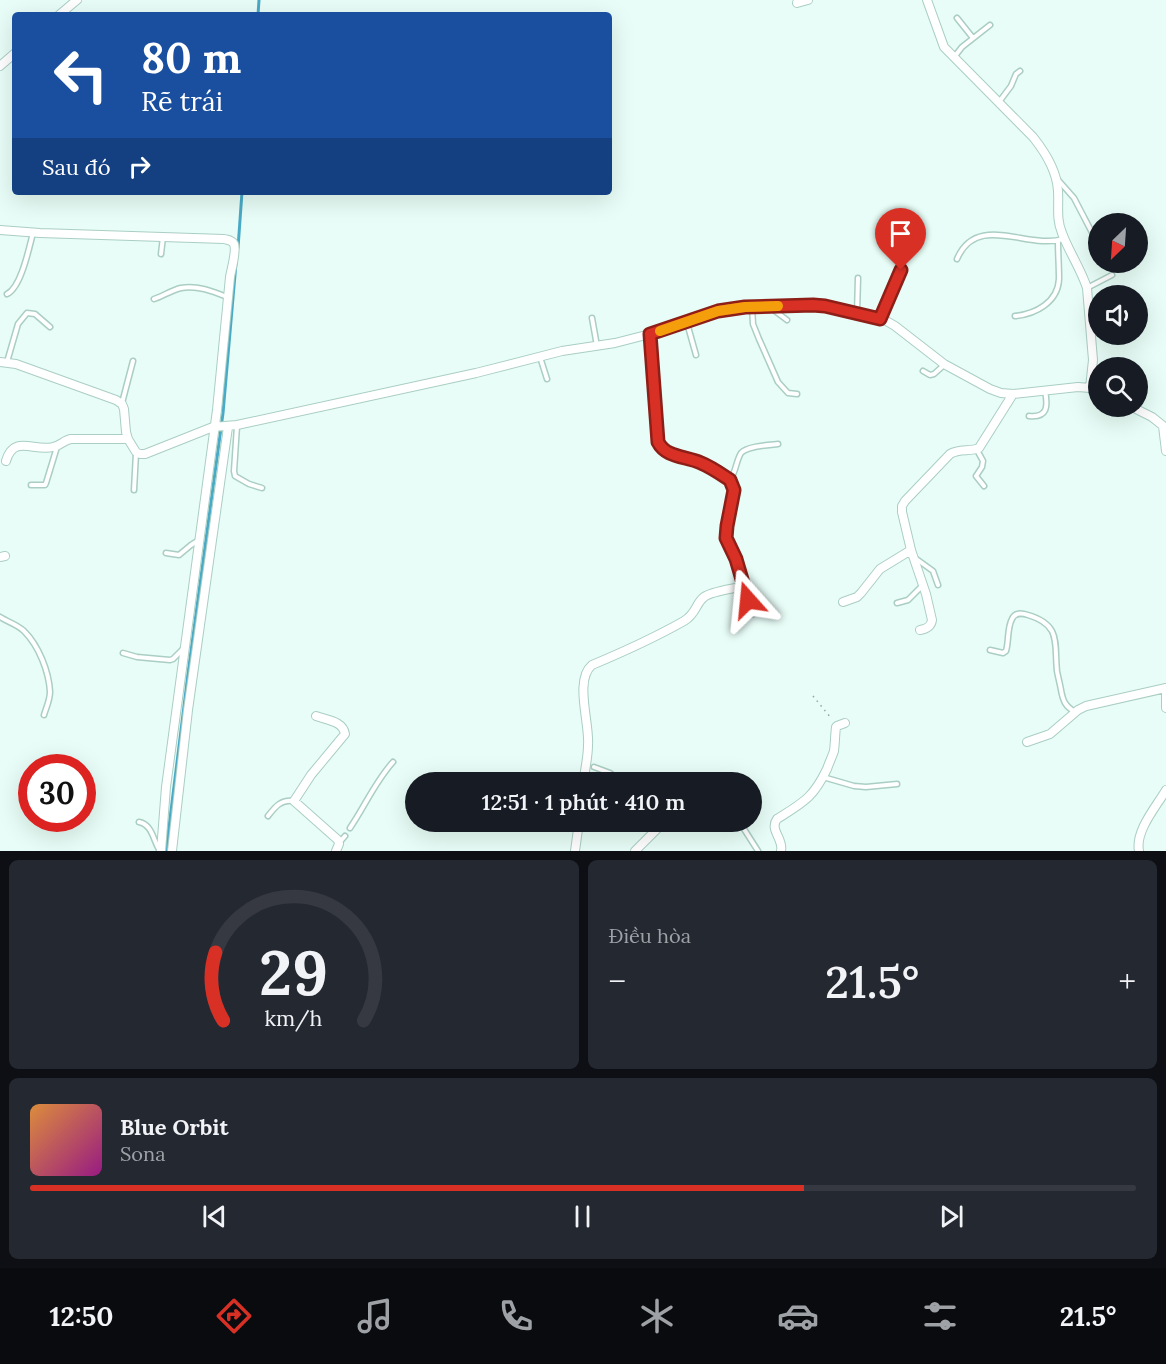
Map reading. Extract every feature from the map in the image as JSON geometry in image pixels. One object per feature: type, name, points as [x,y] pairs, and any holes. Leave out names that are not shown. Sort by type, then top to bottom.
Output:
[{"type":"street","points":[[63,12],[77,0]]},
{"type":"street","points":[[797,3],[808,0]]},
{"type":"street","points":[[927,0],[944,47],[1042,148],[1048,158],[1058,192],[1061,240],[1087,288],[1093,357]]},
{"type":"street","points":[[0,66],[12,56]]},
{"type":"street","points":[[0,230],[224,239],[231,241],[234,248],[215,427],[166,787],[160,851]]},
{"type":"street","points":[[4,362],[16,364],[122,404],[128,439],[136,452],[140,454],[215,427],[228,427],[477,373],[562,351],[615,344],[718,311],[752,307],[819,305],[880,319],[895,326],[944,364],[1001,393],[1012,394],[1078,387],[1088,389]]},
{"type":"street","points":[[650,334],[658,442],[666,452],[702,463],[730,480],[734,490],[726,538],[736,559],[752,613]]},
{"type":"street","points":[[920,630],[929,627],[932,620],[912,553],[902,506],[950,454],[959,450],[977,450],[981,446],[1012,394]]},
{"type":"street","points":[[1148,415],[1165,427],[1166,451]]},
{"type":"street","points":[[172,851],[188,710],[228,427]]},
{"type":"street","points":[[6,461],[9,452],[18,446],[51,448],[71,439],[128,439]]},
{"type":"street","points":[[843,602],[857,597],[880,568],[912,553]]},
{"type":"street","points":[[588,772],[590,766],[589,744],[584,704],[586,670],[690,618],[704,596],[744,586]]},
{"type":"street","points":[[1027,742],[1050,734],[1086,706],[1166,690],[1166,708]]},
{"type":"street","points":[[315,716],[343,726],[345,734],[311,775],[294,801],[338,840],[337,847]]},
{"type":"street","points":[[781,851],[782,845],[774,823],[806,801],[813,793],[832,758],[835,729],[841,724]]},
{"type":"street","points":[[1139,851],[1140,834],[1166,790]]},
{"type":"street","points":[[575,851],[578,832]]},
{"type":"street","points":[[635,851],[654,832]]},
{"type":"lane","points":[[957,18],[973,38]]},
{"type":"lane","points":[[953,58],[990,25]]},
{"type":"lane","points":[[998,103],[1020,71]]},
{"type":"lane","points":[[1054,176],[1074,198],[1088,225]]},
{"type":"lane","points":[[7,294],[14,290],[18,282],[33,233]]},
{"type":"lane","points":[[957,259],[968,242],[988,235],[1046,241],[1061,240],[1059,279],[1055,293],[1043,307],[1028,314],[1015,316]]},
{"type":"lane","points":[[161,254],[163,237]]},
{"type":"lane","points":[[880,319],[901,270]]},
{"type":"lane","points":[[1087,288],[1112,275]]},
{"type":"lane","points":[[857,313],[858,278]]},
{"type":"lane","points":[[154,299],[181,288],[200,288],[228,297]]},
{"type":"lane","points":[[768,306],[787,320]]},
{"type":"lane","points":[[752,307],[753,324],[778,382],[788,393],[797,394]]},
{"type":"lane","points":[[4,362],[18,324],[27,313],[35,314],[50,327]]},
{"type":"lane","points":[[592,318],[597,346]]},
{"type":"lane","points":[[687,322],[696,355]]},
{"type":"lane","points":[[539,356],[547,379]]},
{"type":"lane","points":[[122,404],[133,361]]},
{"type":"lane","points":[[923,371],[930,375],[934,374],[944,364]]},
{"type":"lane","points":[[1029,416],[1041,415],[1046,409],[1045,391]]},
{"type":"lane","points":[[237,425],[235,476],[262,488]]},
{"type":"lane","points":[[730,480],[745,450],[778,444]]},
{"type":"lane","points":[[31,485],[45,485],[57,446]]},
{"type":"lane","points":[[977,450],[983,461],[982,467],[975,476],[984,486]]},
{"type":"lane","points":[[134,490],[136,452]]},
{"type":"lane","points":[[166,553],[179,555],[200,539]]},
{"type":"lane","points":[[912,553],[933,571],[938,585]]},
{"type":"lane","points":[[897,603],[908,600],[923,585]]},
{"type":"lane","points":[[990,650],[1003,653],[1006,651],[1014,615],[1024,614],[1043,622],[1051,629],[1057,645],[1057,670],[1062,700],[1065,706],[1076,712]]},
{"type":"lane","points":[[0,617],[25,631],[41,657],[50,694],[44,716]]},
{"type":"lane","points":[[123,653],[137,657],[170,660],[185,646]]},
{"type":"lane","points":[[350,828],[379,779],[393,762]]},
{"type":"lane","points":[[590,766],[607,772]]},
{"type":"lane","points":[[823,777],[854,786],[897,784]]},
{"type":"lane","points":[[268,816],[283,801],[294,801]]},
{"type":"lane","points":[[139,822],[146,824],[149,828],[160,851]]},
{"type":"lane","points":[[746,832],[758,851]]},
{"type":"lane","points":[[337,847],[345,836]]},
{"type":"path","points":[[813,696],[841,724]]},
{"type":"waterway","points":[[258,12],[259,0]]},
{"type":"waterway","points":[[238,248],[242,195]]},
{"type":"waterway","points":[[166,851],[223,413],[236,263]]},
{"type":"slow traffic","points":[[660,331],[718,311],[778,306]]},
{"type":"route","points":[[748,600],[736,559],[726,538],[734,490],[730,480],[702,463],[666,452],[658,442],[650,334],[718,311],[745,307],[825,306],[880,319],[901,270]]}]
